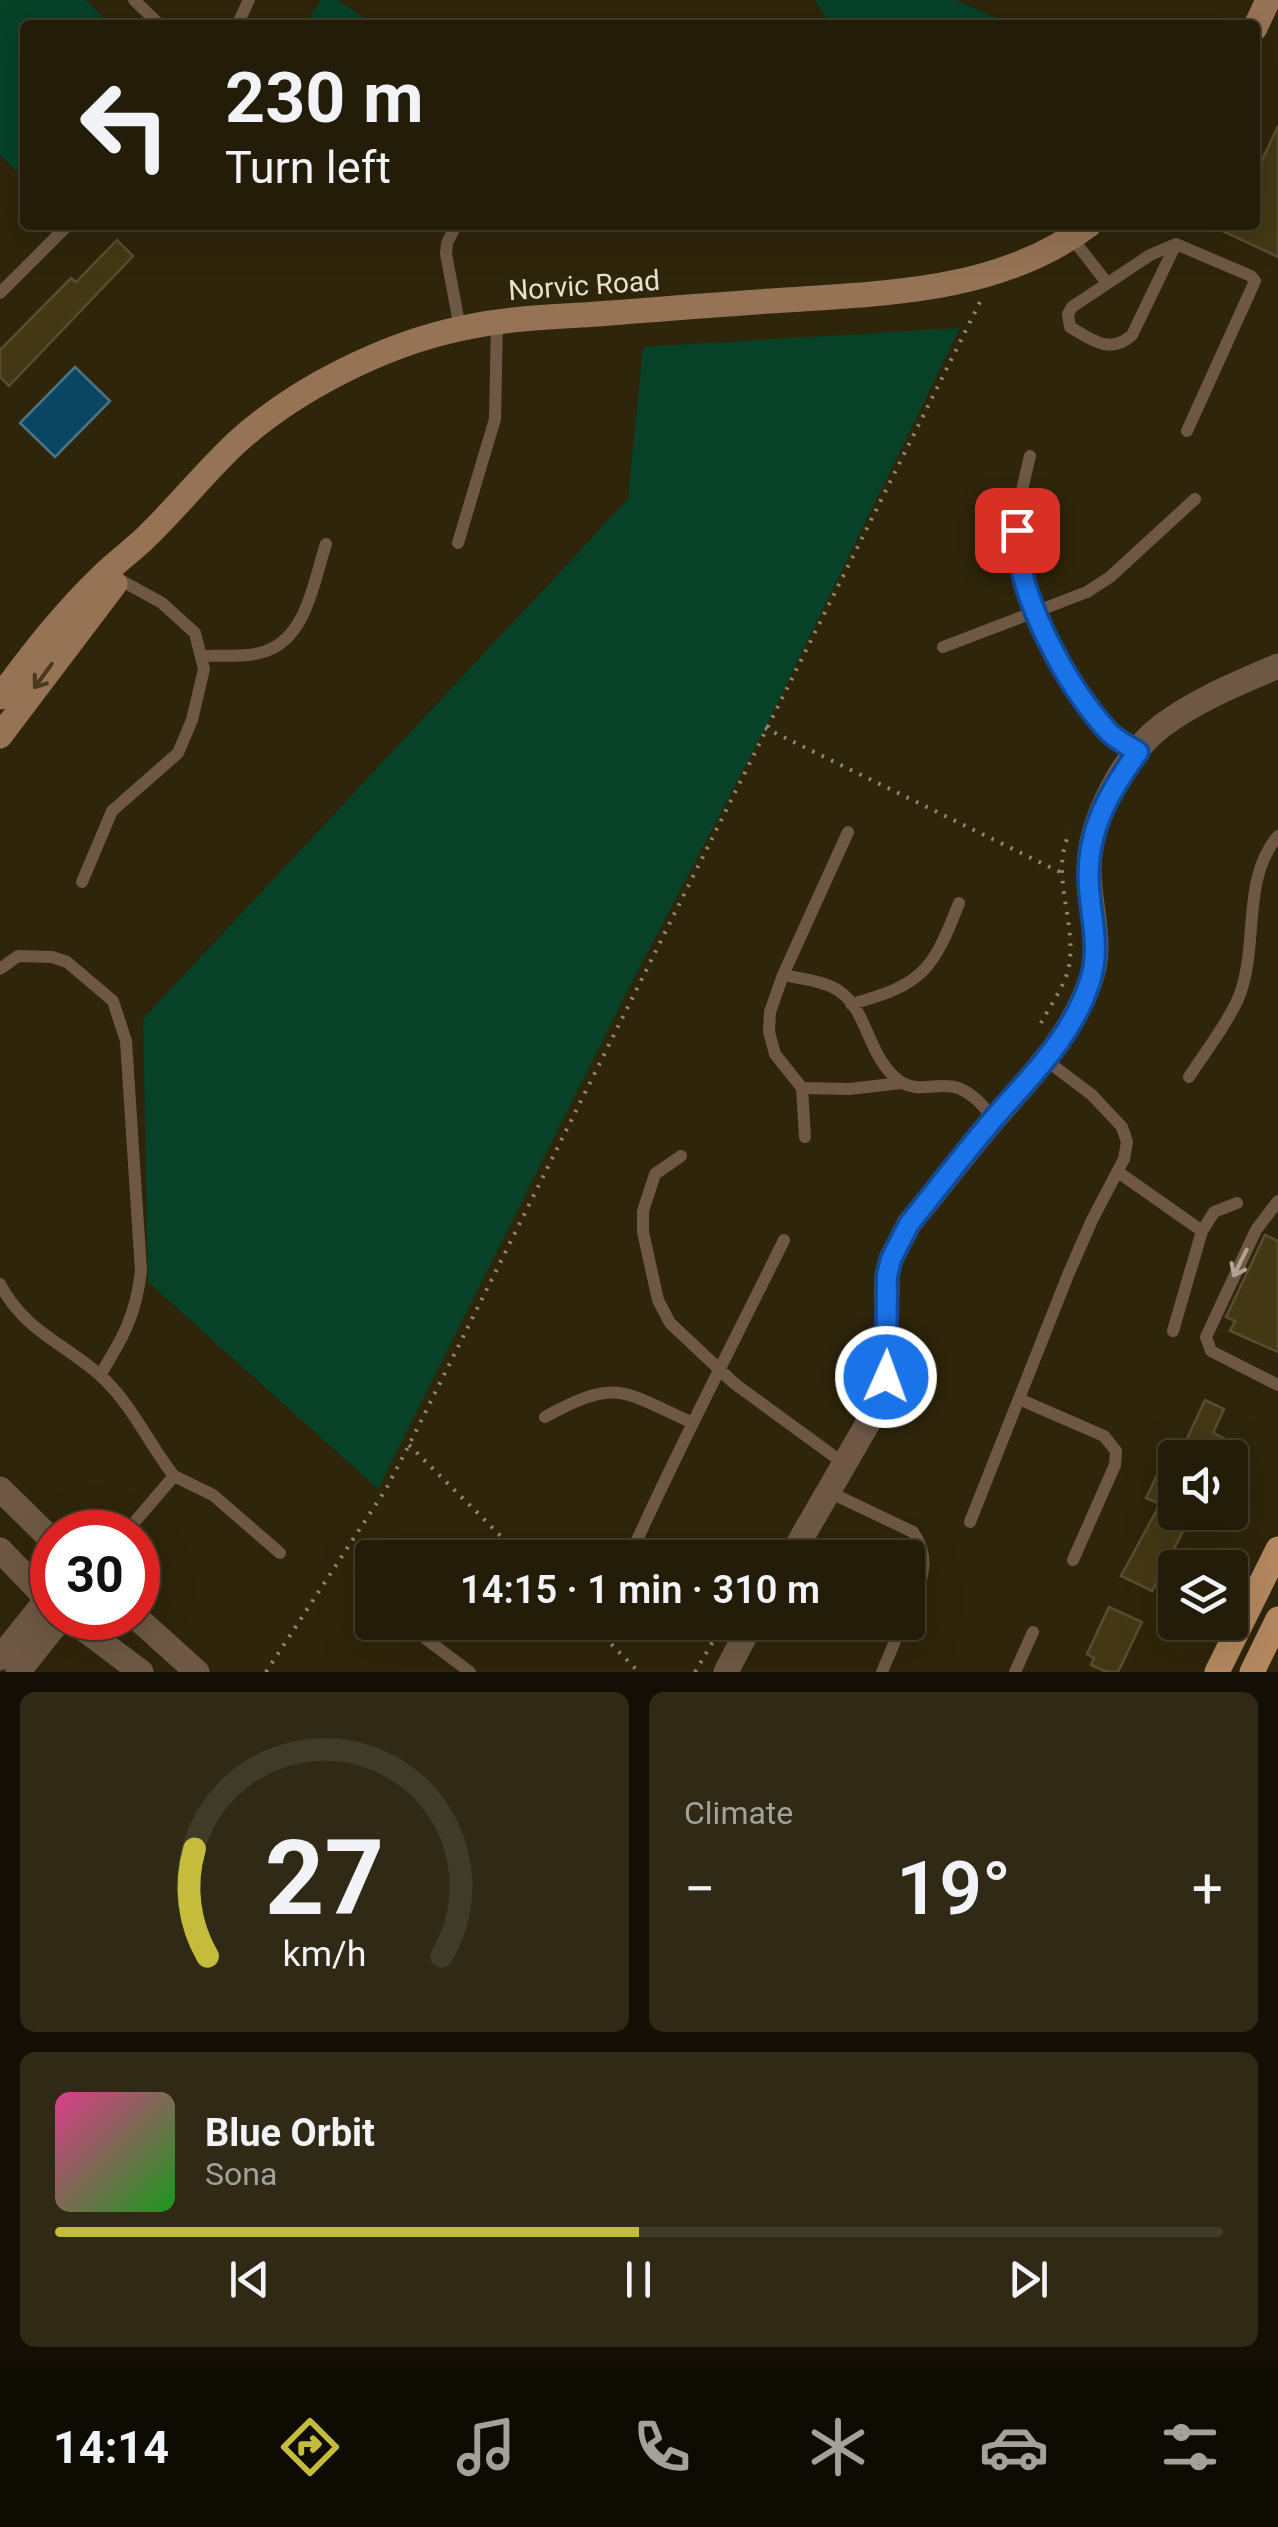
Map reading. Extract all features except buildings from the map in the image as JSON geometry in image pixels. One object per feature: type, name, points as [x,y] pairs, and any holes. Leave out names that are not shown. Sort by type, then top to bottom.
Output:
[{"type":"main road","points":[[1217,1672],[1278,1548]]},
{"type":"main road","points":[[1252,1672],[1278,1618]]},
{"type":"street","name":"Norvic Road","points":[[0,697],[29,657],[112,576],[185,492],[267,418],[377,355],[460,328],[496,322],[850,298],[944,286],[995,272],[1080,231]]},
{"type":"street","name":"Norvic Road","points":[[0,736],[112,576]]},
{"type":"street","points":[[801,1540],[876,1409],[886,1377],[887,1276],[909,1224],[994,1118],[1047,1061],[1090,982],[1097,939],[1089,855],[1102,807],[1138,752],[1162,726],[1224,689],[1278,666]]},
{"type":"street","points":[[0,1489],[30,1518]]},
{"type":"street","points":[[0,1550],[30,1580]]},
{"type":"street","points":[[0,1658],[30,1627]]},
{"type":"street","points":[[160,1639],[197,1672]]},
{"type":"street","points":[[18,1672],[34,1640]]},
{"type":"street","points":[[99,1640],[142,1672]]},
{"type":"street","points":[[726,1672],[743,1640]]},
{"type":"lane","points":[[134,0],[155,20]]},
{"type":"lane","points":[[0,293],[63,230]]},
{"type":"lane","points":[[454,230],[446,254],[460,328]]},
{"type":"lane","points":[[1080,231],[1107,283]]},
{"type":"lane","points":[[1176,244],[1132,336],[1122,344],[1102,346],[1070,328],[1067,321],[1072,307],[1150,255],[1176,244],[1250,276],[1255,282],[1187,432]]},
{"type":"lane","points":[[458,543],[495,419],[496,322]]},
{"type":"lane","points":[[1030,456],[1019,504],[1016,543],[1024,580],[1051,649],[1076,689],[1108,732],[1138,752]]},
{"type":"lane","points":[[943,647],[1087,592],[1110,577],[1195,498]]},
{"type":"lane","points":[[202,656],[265,652],[289,638],[300,620],[326,544]]},
{"type":"lane","points":[[82,882],[112,811],[178,753],[200,695],[202,656],[195,633],[152,596],[112,576]]},
{"type":"lane","points":[[805,1137],[802,1088],[775,1054],[770,1012],[848,832]]},
{"type":"lane","points":[[1189,1078],[1238,997],[1256,884],[1265,852],[1278,836]]},
{"type":"lane","points":[[850,1004],[884,995],[928,968],[940,952],[959,904]]},
{"type":"lane","points":[[0,969],[18,956],[31,954],[67,962],[112,1001],[126,1042],[141,1271],[137,1306],[126,1333],[100,1375]]},
{"type":"lane","points":[[784,975],[830,986],[844,995],[871,1046],[901,1083]]},
{"type":"lane","points":[[970,1522],[1080,1247],[1124,1159],[1127,1142],[1122,1126],[1092,1095],[1047,1061]]},
{"type":"lane","points":[[802,1088],[849,1089],[901,1083],[920,1089],[956,1087],[974,1097],[994,1118]]},
{"type":"lane","points":[[681,1156],[655,1174],[643,1211],[643,1232],[658,1300],[670,1323],[735,1384],[846,1465]]},
{"type":"lane","points":[[1118,1172],[1202,1231]]},
{"type":"lane","points":[[1278,1201],[1256,1230],[1208,1328],[1206,1344],[1211,1351],[1278,1385]]},
{"type":"lane","points":[[1173,1330],[1202,1231],[1214,1212],[1237,1203]]},
{"type":"lane","points":[[637,1540],[673,1459],[784,1240]]},
{"type":"lane","points":[[0,1284],[36,1331],[100,1375],[174,1476],[213,1495],[280,1553]]},
{"type":"lane","points":[[545,1417],[590,1393],[609,1390],[625,1392],[693,1423]]},
{"type":"lane","points":[[1020,1399],[1104,1436],[1116,1452],[1115,1465],[1073,1560]]},
{"type":"lane","points":[[145,1510],[174,1476]]},
{"type":"lane","points":[[830,1492],[913,1532],[919,1540]]},
{"type":"lane","points":[[1015,1672],[1034,1632]]},
{"type":"lane","points":[[427,1640],[470,1672]]},
{"type":"lane","points":[[882,1672],[896,1640]]},
{"type":"path","points":[[266,1672],[386,1489],[409,1446],[995,272]]},
{"type":"path","points":[[765,728],[1089,886]]},
{"type":"path","points":[[1038,1031],[1069,967],[1060,850],[1076,818]]},
{"type":"path","points":[[409,1446],[505,1540]]},
{"type":"path","points":[[607,1640],[639,1672]]},
{"type":"path","points":[[695,1672],[714,1640]]},
{"type":"green space","points":[[0,0],[86,0],[106,20],[20,20],[20,175],[0,155]]},
{"type":"green space","points":[[321,0],[337,0],[368,20],[308,20]]},
{"type":"green space","points":[[815,0],[955,0],[1002,20],[827,20]]},
{"type":"green space","points":[[960,328],[765,728],[630,986],[378,1489],[148,1282],[143,1019],[628,499],[643,347]]},
{"type":"water","points":[[75,367],[110,401],[55,457],[20,423]]},
{"type":"route","points":[[886,1377],[887,1276],[900,1240],[994,1118],[1047,1061],[1090,982],[1097,939],[1089,855],[1102,807],[1138,752],[1108,732],[1051,649],[1024,580],[1017,530]]}]
